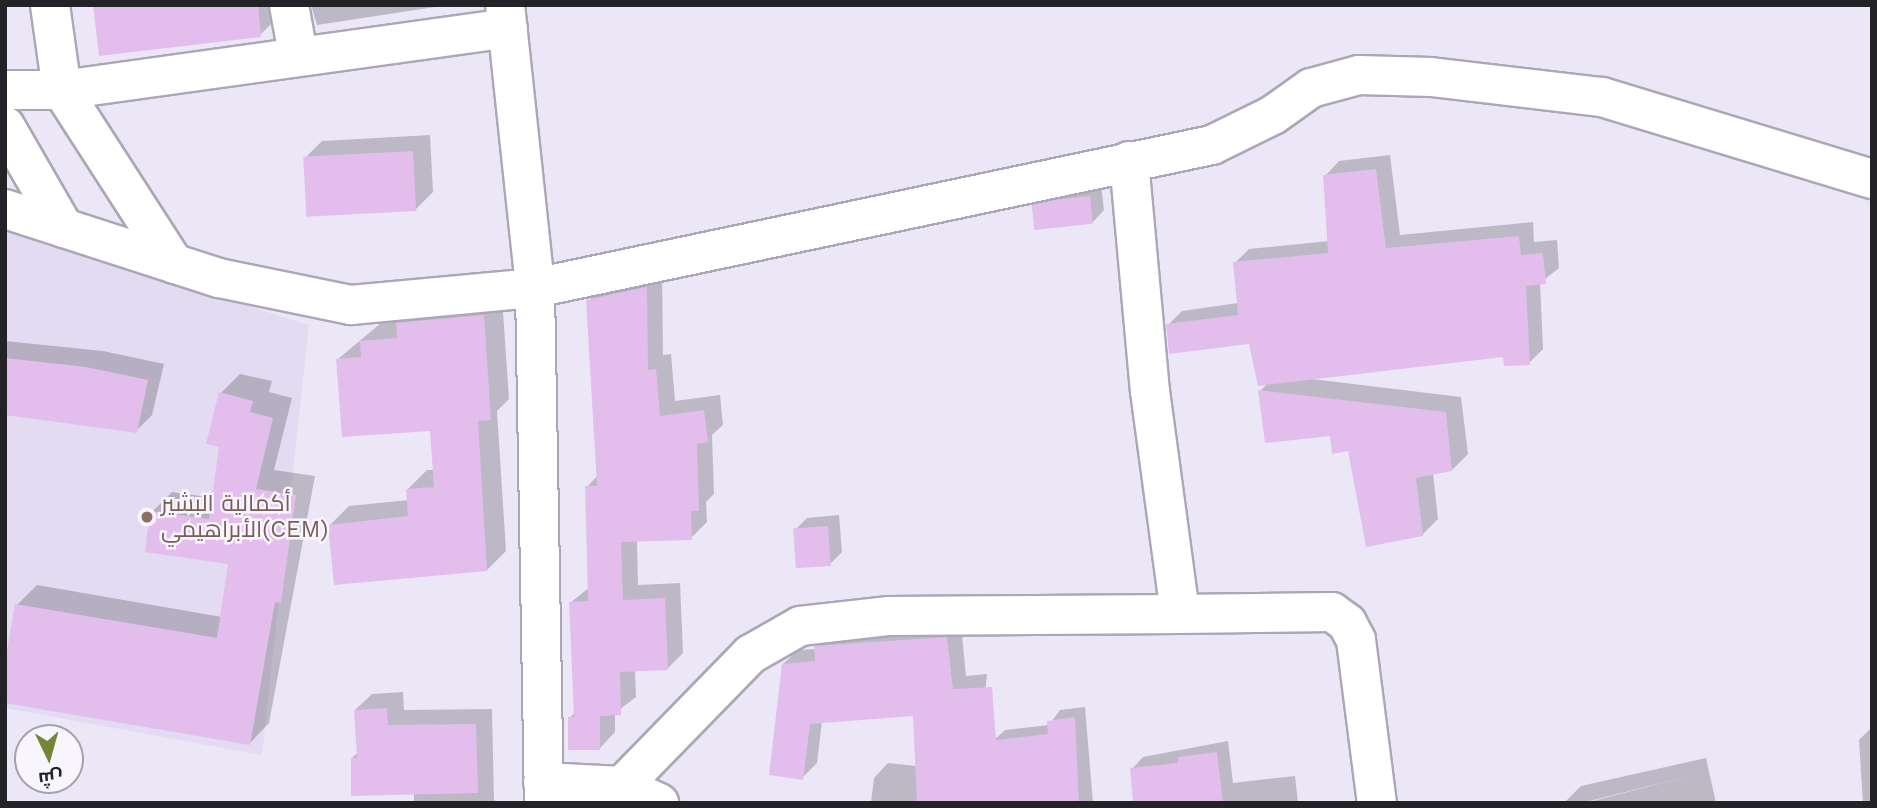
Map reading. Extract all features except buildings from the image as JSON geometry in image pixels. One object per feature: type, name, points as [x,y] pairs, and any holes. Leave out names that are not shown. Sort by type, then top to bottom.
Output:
[{"type":"street","points":[[50,5],[62,90],[174,264]]},
{"type":"street","points":[[289,5],[298,54]]},
{"type":"street","points":[[5,90],[62,90],[298,54],[507,17],[535,288],[543,792],[622,786],[659,803]]},
{"type":"street","points":[[5,209],[219,278],[351,304],[535,288],[1212,145],[1273,115],[1311,88],[1359,75],[1431,77],[1602,97],[1872,179]]},
{"type":"street","points":[[5,126],[64,228]]},
{"type":"street","points":[[1129,161],[1150,391],[1180,614]]},
{"type":"street","points":[[622,786],[751,654],[800,626],[889,616],[1332,612],[1347,623],[1356,640],[1377,803]]},
{"type":"shaded area","name":"أكمالية البشير الأبراهيمي(CEM)","points":[[5,230],[309,325],[262,755],[5,708]]},
{"type":"place","name":"أكمالية البشير الأبراهيمي(CEM)","points":[[147,517]]}]
